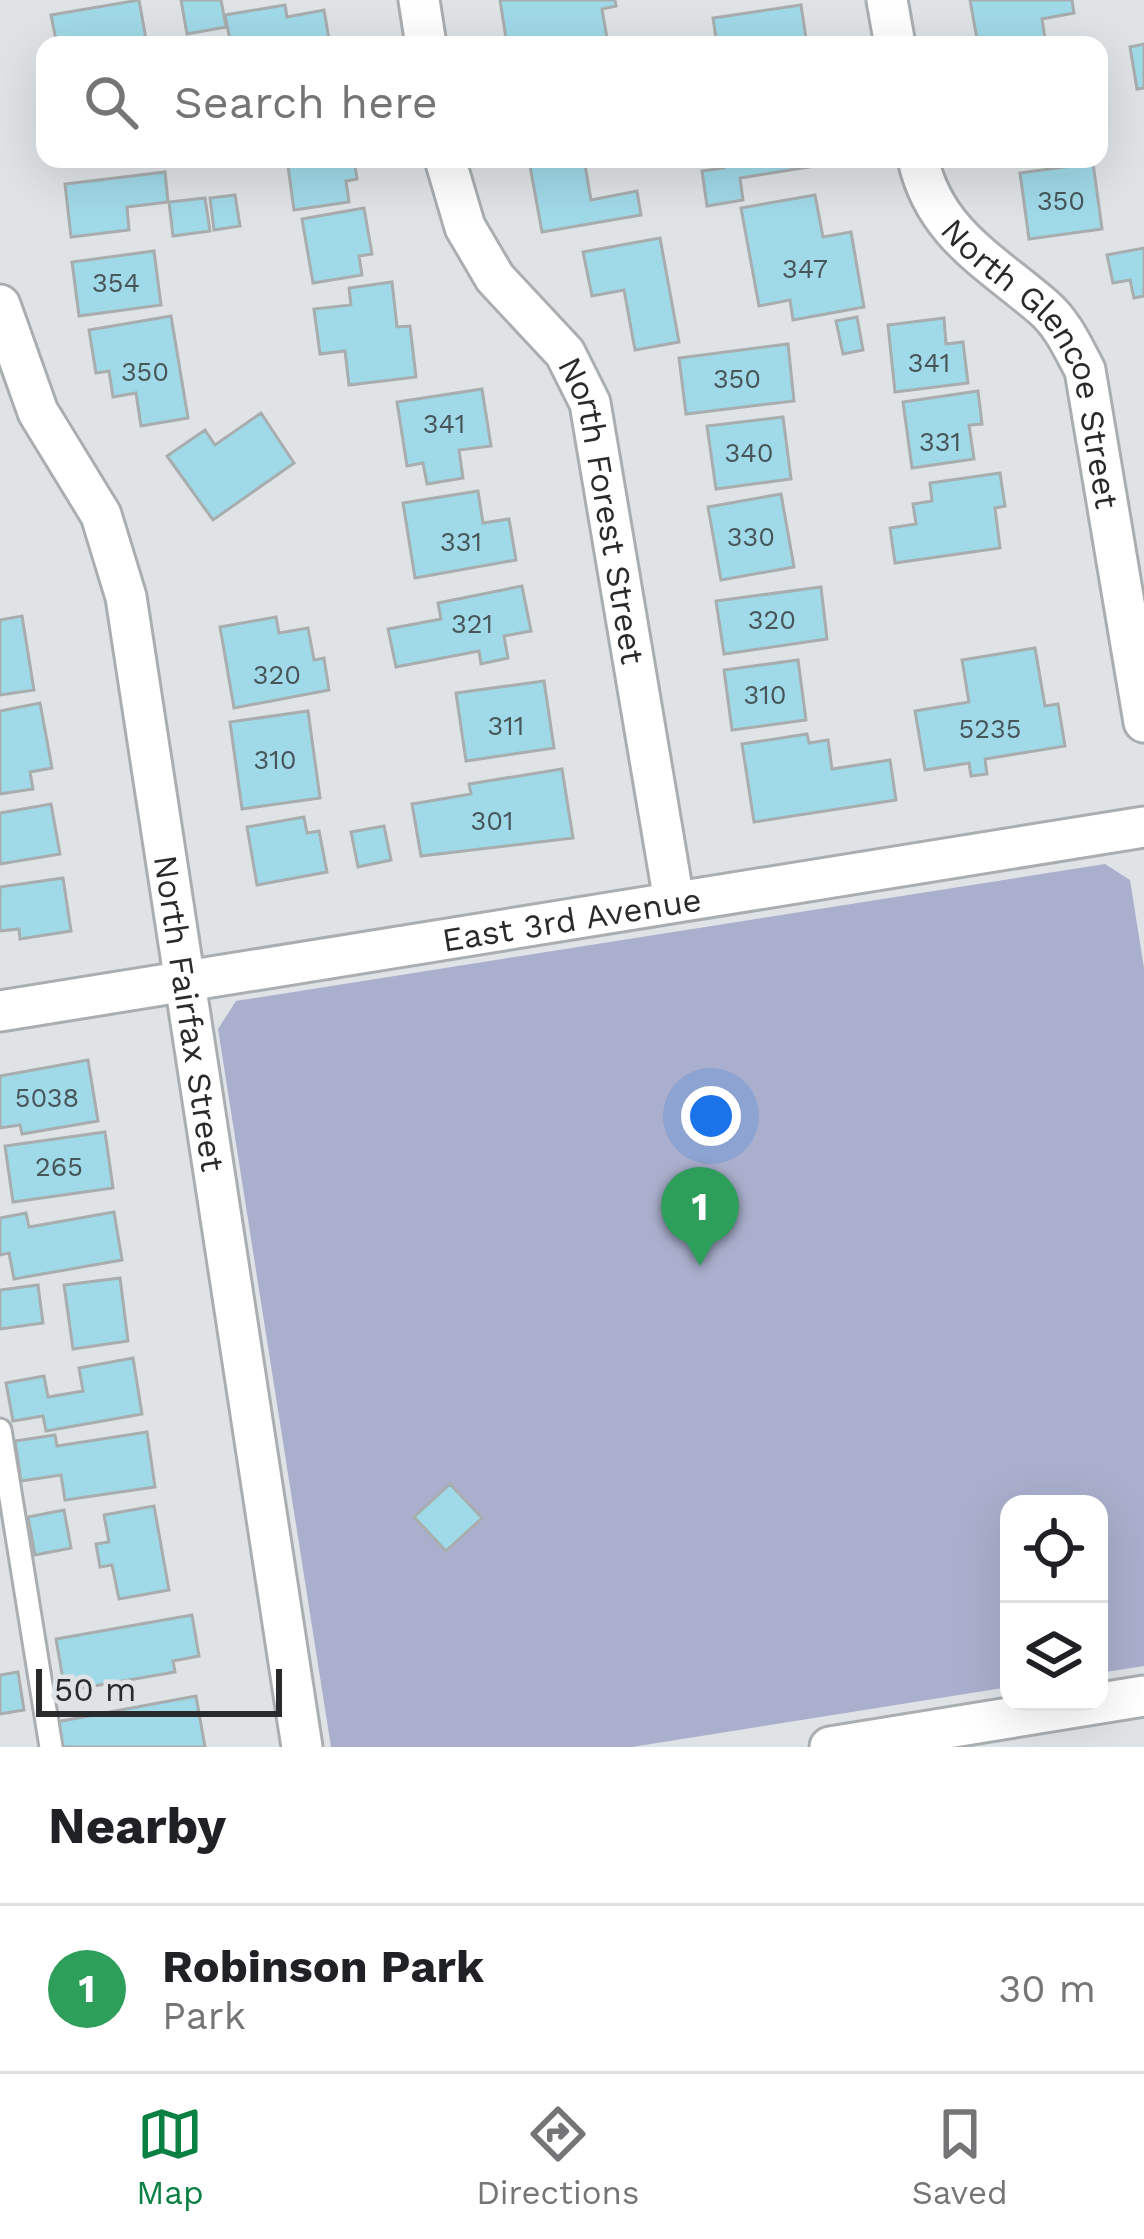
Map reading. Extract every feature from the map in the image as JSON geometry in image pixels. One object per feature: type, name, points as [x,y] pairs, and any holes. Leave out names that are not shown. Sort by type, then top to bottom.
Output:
[{"type":"street","points":[[419,0],[425,36]]},
{"type":"street","points":[[887,0],[893,36]]},
{"type":"street","name":"North Forest Street","points":[[447,168],[455,202],[495,278],[565,353],[590,403],[674,902]]},
{"type":"street","name":"North Glencoe Street","points":[[921,168],[929,194],[959,240],[1044,308],[1060,325],[1085,370],[1099,427],[1144,722]]},
{"type":"street","name":"North Fairfax Street","points":[[0,305],[38,412],[111,538],[126,597],[302,1747]]},
{"type":"street","name":"East 3rd Avenue","points":[[0,1011],[1144,827]]},
{"type":"street","points":[[830,1747],[1144,1696]]},
{"type":"lane","points":[[0,1430],[51,1747]]},
{"type":"shaded area","points":[[1105,864],[1130,880],[1144,968],[1144,1666],[1108,1672],[1108,1495],[1000,1495],[1000,1688],[632,1747],[331,1747],[218,1029],[236,1001]]},
{"type":"building","points":[[139,0],[145,36],[55,36],[51,15]]},
{"type":"building","points":[[181,0],[221,0],[226,27],[187,34]]},
{"type":"building","points":[[500,0],[615,0],[616,6],[602,9],[607,36],[506,36]]},
{"type":"building","points":[[970,0],[1072,0],[1074,13],[1042,19],[1045,36],[976,36]]},
{"type":"building","points":[[285,5],[287,17],[324,10],[328,36],[229,36],[225,15]]},
{"type":"building","points":[[801,5],[806,36],[716,36],[713,18]]},
{"type":"building","points":[[1144,44],[1144,88],[1137,89],[1130,47]]},
{"type":"building","points":[[288,168],[355,168],[357,179],[346,181],[349,202],[294,210]]},
{"type":"building","points":[[530,168],[586,168],[591,200],[637,191],[641,215],[542,232]]},
{"type":"building","points":[[802,168],[740,178],[743,200],[707,206],[702,171]]},
{"type":"building","points":[[1094,168],[1102,229],[1029,239],[1020,173]]},
{"type":"building","points":[[165,172],[168,202],[127,207],[129,230],[71,237],[65,184]]},
{"type":"building","points":[[235,195],[240,226],[214,230],[210,198]]},
{"type":"building","points":[[815,195],[823,237],[851,232],[864,307],[793,320],[790,300],[759,306],[741,208]]},
{"type":"building","points":[[205,198],[210,231],[173,236],[169,202]]},
{"type":"building","points":[[364,208],[372,254],[359,256],[362,275],[313,283],[302,219]]},
{"type":"building","points":[[660,238],[679,342],[635,350],[624,290],[592,296],[583,252]]},
{"type":"building","points":[[1144,248],[1144,296],[1134,298],[1130,280],[1113,283],[1107,255]]},
{"type":"building","points":[[154,251],[161,305],[79,316],[72,262]]},
{"type":"building","points":[[392,282],[397,327],[410,326],[416,377],[349,385],[345,351],[320,354],[314,309],[351,305],[349,288]]},
{"type":"building","points":[[171,316],[188,418],[141,426],[136,393],[113,397],[109,371],[96,373],[89,330]]},
{"type":"building","points":[[857,317],[863,350],[843,354],[836,321]]},
{"type":"building","points":[[944,318],[946,344],[963,342],[968,383],[895,392],[888,325]]},
{"type":"building","points":[[788,344],[794,401],[686,414],[679,358]]},
{"type":"building","points":[[482,389],[491,446],[459,450],[463,478],[427,484],[423,463],[407,466],[397,402]]},
{"type":"building","points":[[978,391],[982,424],[969,425],[974,459],[912,468],[903,402]]},
{"type":"building","points":[[261,413],[294,463],[213,520],[167,456],[205,430],[215,445]]},
{"type":"building","points":[[783,417],[791,479],[716,489],[707,426]]},
{"type":"building","points":[[1000,473],[1005,506],[995,508],[1000,548],[895,563],[890,528],[916,524],[913,504],[932,501],[930,483]]},
{"type":"building","points":[[478,491],[483,523],[509,519],[516,560],[415,578],[403,503]]},
{"type":"building","points":[[781,494],[794,567],[721,580],[708,507]]},
{"type":"building","points":[[522,586],[531,631],[504,636],[508,658],[481,664],[479,651],[396,667],[388,629],[441,619],[438,603]]},
{"type":"building","points":[[821,587],[827,639],[724,654],[716,601]]},
{"type":"building","points":[[22,616],[34,690],[0,695],[0,620]]},
{"type":"building","points":[[276,617],[279,633],[308,628],[314,660],[324,658],[329,690],[234,708],[220,627]]},
{"type":"building","points":[[1035,648],[1045,706],[1058,704],[1065,746],[985,759],[987,774],[971,776],[969,763],[925,770],[915,711],[969,702],[962,660]]},
{"type":"building","points":[[798,660],[806,720],[732,730],[724,670]]},
{"type":"building","points":[[544,681],[554,748],[466,761],[456,693]]},
{"type":"building","points":[[40,703],[52,768],[30,772],[33,789],[0,794],[0,711]]},
{"type":"building","points":[[308,711],[320,798],[242,809],[230,722]]},
{"type":"building","points":[[807,734],[809,743],[828,740],[832,769],[890,760],[896,800],[754,822],[742,744]]},
{"type":"building","points":[[562,769],[573,838],[421,856],[412,804],[471,794],[469,784]]},
{"type":"building","points":[[51,804],[60,854],[0,864],[0,813]]},
{"type":"building","points":[[304,817],[307,833],[319,831],[327,872],[257,885],[247,827]]},
{"type":"building","points":[[384,826],[391,860],[358,867],[351,832]]},
{"type":"building","points":[[63,878],[71,931],[20,939],[19,929],[0,931],[0,887]]},
{"type":"building","points":[[88,1060],[98,1121],[22,1134],[20,1125],[0,1128],[0,1076]]},
{"type":"building","points":[[105,1132],[113,1188],[13,1202],[5,1146]]},
{"type":"building","points":[[114,1212],[122,1260],[14,1279],[9,1253],[0,1255],[0,1218],[26,1213],[29,1227]]},
{"type":"building","points":[[120,1278],[128,1341],[73,1349],[64,1285]]},
{"type":"building","points":[[38,1285],[43,1323],[0,1329],[0,1290]]},
{"type":"building","points":[[133,1358],[142,1414],[46,1431],[43,1416],[13,1421],[6,1383],[44,1376],[48,1397],[83,1391],[79,1368]]},
{"type":"building","points":[[147,1432],[155,1487],[65,1500],[61,1475],[21,1481],[15,1441],[55,1435],[57,1446]]},
{"type":"building","points":[[450,1484],[482,1518],[446,1551],[414,1517]]},
{"type":"building","points":[[154,1506],[169,1590],[119,1599],[112,1565],[100,1567],[96,1544],[109,1542],[104,1515]]},
{"type":"building","points":[[64,1510],[71,1548],[35,1555],[28,1517]]},
{"type":"building","points":[[192,1615],[199,1656],[173,1661],[175,1672],[65,1691],[56,1639]]},
{"type":"building","points":[[18,1672],[24,1710],[0,1714],[0,1675]]},
{"type":"building","points":[[196,1696],[205,1747],[61,1747],[56,1722]]},
{"type":"place","name":"Robinson Park","points":[[700,1266]]}]
